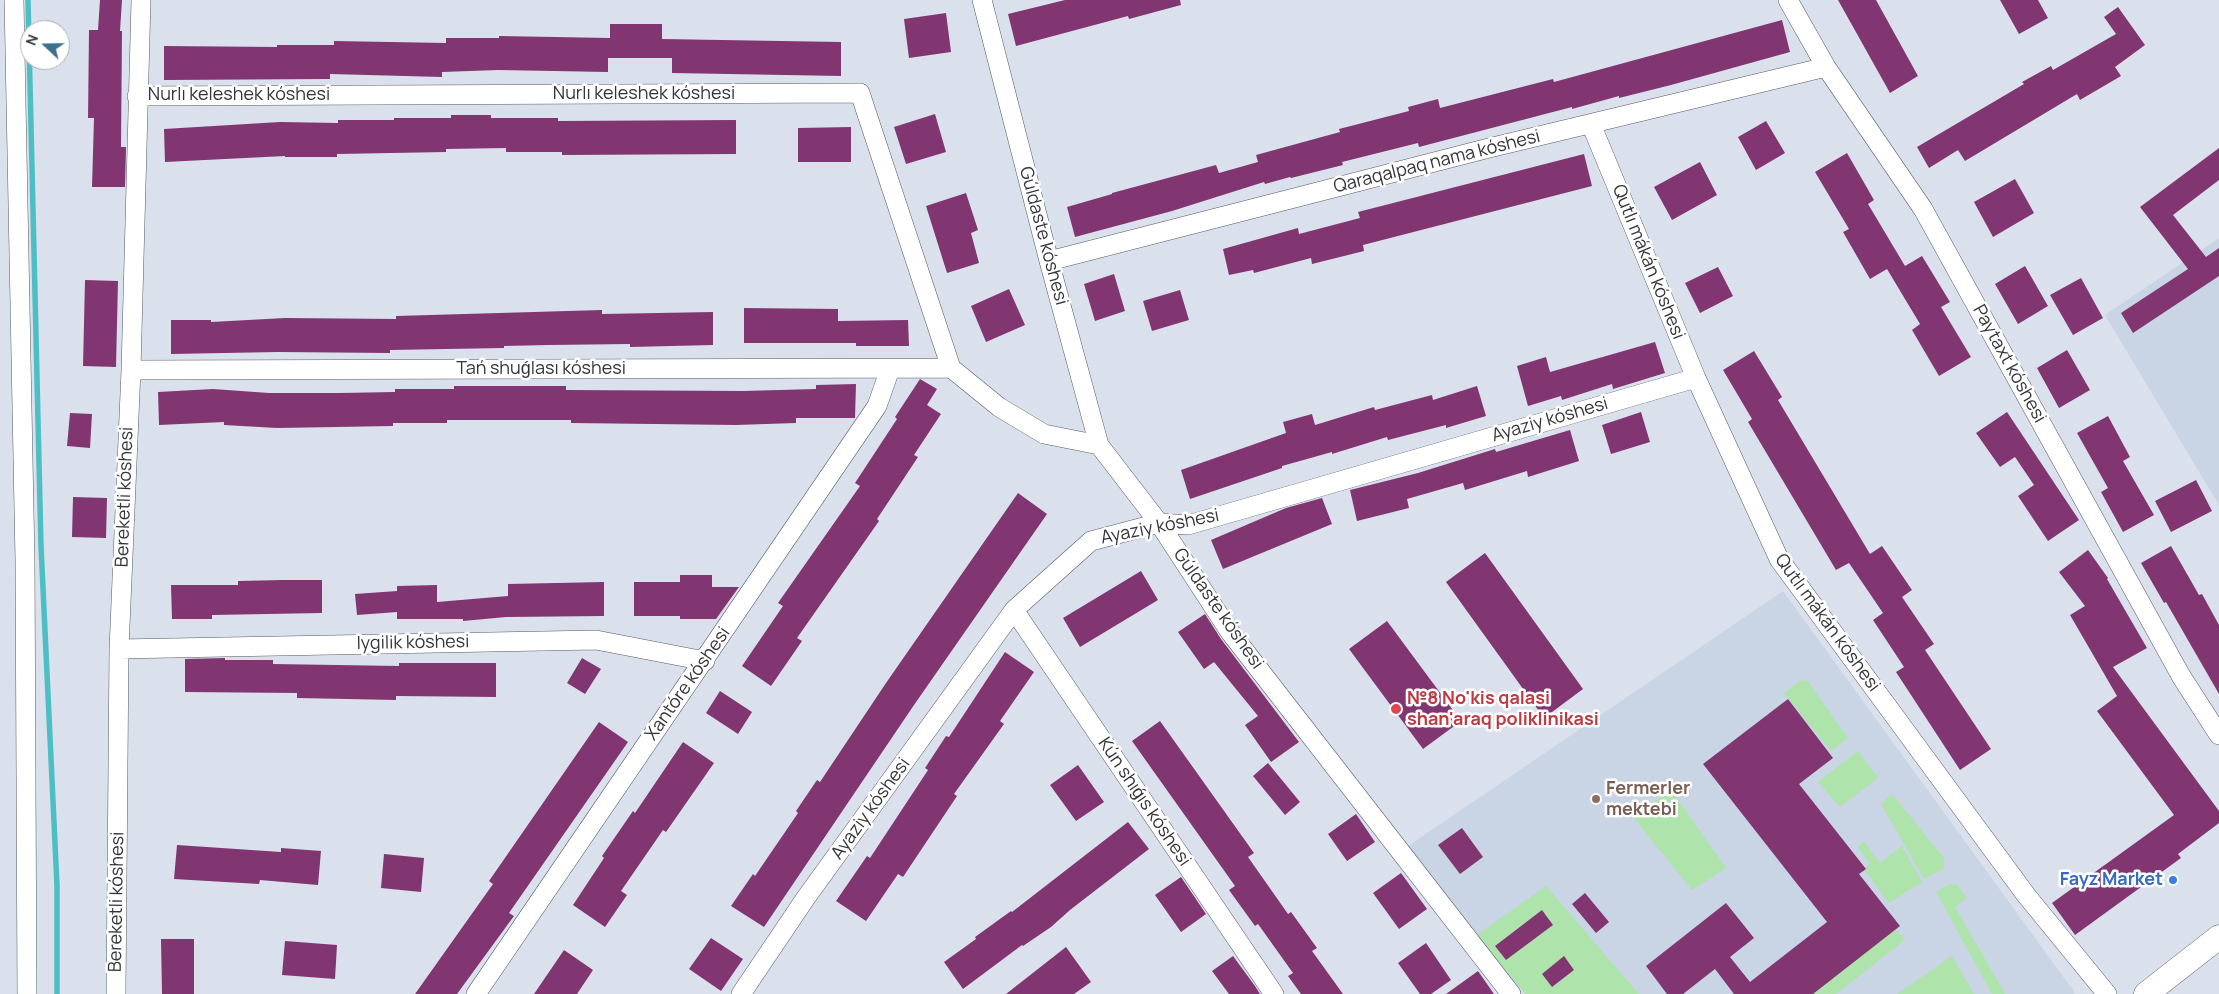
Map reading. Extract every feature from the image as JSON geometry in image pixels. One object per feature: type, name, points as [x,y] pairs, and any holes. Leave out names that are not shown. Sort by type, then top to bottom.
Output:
[{"type":"main road","points":[[2146,994],[2219,937]]},
{"type":"street","points":[[14,0],[25,550],[27,994]]},
{"type":"street","name":"Bereketli kóshesi","points":[[116,994],[120,649],[141,0]]},
{"type":"street","name":"Gúldaste kóshesi","points":[[982,0],[1099,445],[1159,523],[1230,632],[1510,994]]},
{"type":"street","name":"Paytaxt kóshesi","points":[[1788,0],[1826,67],[1923,209],[2182,676],[2219,735]]},
{"type":"street","name":"Qaraqalpaq nama kóshesi","points":[[1049,260],[1826,67]]},
{"type":"street","name":"Nurlı keleshek kóshesi","points":[[137,96],[860,93],[951,368]]},
{"type":"street","name":"Qutlı mákán kóshesi","points":[[1591,124],[1696,378],[1779,559],[2026,895],[2107,994]]},
{"type":"street","points":[[951,368],[999,407],[1044,434],[1099,445]]},
{"type":"street","name":"Tań shuǵlası kóshesi","points":[[130,370],[951,368]]},
{"type":"street","name":"Xantóre kóshesi","points":[[476,994],[536,903],[705,661],[877,406],[890,369]]},
{"type":"street","name":"Ayaziy kóshesi","points":[[741,994],[805,899],[1014,610],[1091,541],[1159,523],[1188,525],[1696,378]]},
{"type":"street","name":"Kún shıǵıs kóshesi","points":[[1014,610],[1274,994]]},
{"type":"street","name":"Iygilik kóshesi","points":[[120,649],[596,640],[705,661]]},
{"type":"shaded area","points":[[2219,238],[2219,505],[2105,315]]},
{"type":"shaded area","points":[[1783,591],[2075,993],[1525,994],[1408,846]]},
{"type":"green space","points":[[1807,680],[1848,738],[1831,751],[1784,693],[1800,681]]},
{"type":"green space","points":[[1858,751],[1878,778],[1840,807],[1818,782]]},
{"type":"green space","points":[[1671,790],[1726,868],[1692,890],[1633,817]]},
{"type":"green space","points":[[1892,794],[1944,858],[1944,869],[1924,879],[1881,804]]},
{"type":"green space","points":[[1864,841],[1880,863],[1902,846],[1922,882],[1889,903],[1864,869],[1870,864],[1858,847]]},
{"type":"green space","points":[[1949,884],[1957,885],[1967,898],[1955,907],[2005,994],[1992,994],[1936,892]]},
{"type":"green space","points":[[1546,886],[1639,994],[1525,994],[1477,935]]},
{"type":"green space","points":[[1895,928],[1905,940],[1836,994],[1809,994]]},
{"type":"green space","points":[[1952,956],[1974,994],[1897,994]]},
{"type":"building","points":[[100,0],[122,0],[120,31],[122,31],[121,147],[126,147],[125,187],[92,187],[94,118],[88,118],[89,30],[98,30]]},
{"type":"building","points":[[1065,0],[1180,0],[1181,5],[1129,19],[1128,16],[1016,46],[1008,14]]},
{"type":"building","points":[[1838,0],[1876,0],[1918,76],[1890,93]]},
{"type":"building","points":[[2000,0],[2038,0],[2048,18],[2019,34]]},
{"type":"building","points":[[2118,7],[2145,45],[2115,67],[2121,76],[2080,100],[2077,94],[1965,161],[1958,150],[1929,168],[1917,147],[2024,84],[2022,82],[2051,66],[2053,70],[2116,34],[2104,17]]},
{"type":"building","points":[[946,13],[951,52],[909,58],[904,19]]},
{"type":"building","points":[[1782,20],[1790,52],[1619,98],[1619,96],[1572,109],[1572,107],[1419,147],[1418,143],[1342,162],[1343,165],[1265,184],[1264,182],[1172,211],[1075,237],[1067,207],[1112,193],[1216,165],[1219,173],[1258,162],[1256,155],[1340,132],[1339,129],[1409,111],[1408,107],[1438,99],[1440,108],[1553,79],[1554,82]]},
{"type":"building","points":[[610,24],[662,24],[662,39],[841,42],[841,76],[672,73],[672,58],[608,58],[608,72],[498,70],[442,72],[442,77],[330,74],[330,79],[164,80],[164,46],[277,47],[277,45],[334,45],[334,41],[446,43],[446,38],[499,38],[499,36],[610,38]]},
{"type":"building","points":[[935,114],[946,152],[906,164],[894,127]]},
{"type":"building","points":[[451,115],[491,115],[491,118],[558,118],[558,121],[736,120],[736,154],[562,155],[562,152],[506,152],[506,148],[446,149],[446,152],[337,154],[337,157],[285,156],[165,162],[164,129],[280,122],[338,123],[338,120],[451,118]]},
{"type":"building","points":[[1766,121],[1785,153],[1756,170],[1738,137]]},
{"type":"building","points":[[851,127],[851,162],[798,162],[798,128]]},
{"type":"building","points":[[2219,148],[2219,180],[2173,215],[2206,257],[2219,248],[2219,276],[2133,333],[2121,313],[2188,269],[2140,207]]},
{"type":"building","points":[[1847,153],[1874,200],[1868,204],[1905,266],[1922,256],[1950,302],[1941,307],[1971,357],[1939,376],[1912,330],[1920,324],[1887,269],[1870,279],[1843,232],[1849,229],[1815,172]]},
{"type":"building","points":[[1584,154],[1592,186],[1363,245],[1364,251],[1312,264],[1311,258],[1254,273],[1253,270],[1229,275],[1223,249],[1298,228],[1299,234],[1360,218],[1358,212]]},
{"type":"building","points":[[1700,162],[1717,195],[1672,220],[1654,187]]},
{"type":"building","points":[[2015,179],[2034,213],[1993,237],[1974,202]]},
{"type":"building","points":[[966,193],[978,230],[971,233],[979,263],[947,273],[926,206]]},
{"type":"building","points":[[2025,266],[2048,306],[2018,324],[1995,284]]},
{"type":"building","points":[[1718,267],[1733,296],[1700,313],[1685,283]]},
{"type":"building","points":[[1114,274],[1125,311],[1095,321],[1084,284]]},
{"type":"building","points":[[2081,278],[2103,318],[2073,335],[2050,295]]},
{"type":"building","points":[[85,280],[118,281],[116,367],[83,366]]},
{"type":"building","points":[[1009,289],[1025,325],[986,342],[971,306]]},
{"type":"building","points":[[1180,290],[1189,320],[1152,331],[1143,301]]},
{"type":"building","points":[[744,308],[838,309],[838,321],[908,320],[909,346],[856,346],[856,343],[744,343]]},
{"type":"building","points":[[602,310],[602,314],[713,312],[713,345],[630,347],[630,344],[549,345],[504,346],[504,348],[390,350],[390,353],[278,352],[171,354],[171,320],[211,320],[211,322],[285,318],[396,319],[396,316]]},
{"type":"building","points":[[1655,342],[1665,373],[1613,389],[1612,384],[1562,400],[1561,396],[1528,406],[1517,366],[1546,357],[1550,372]]},
{"type":"building","points":[[2067,350],[2090,390],[2059,408],[2037,368]]},
{"type":"building","points":[[1754,351],[1782,397],[1778,400],[1870,554],[1882,546],[1912,590],[1902,597],[1934,644],[1925,650],[1991,749],[1960,770],[1896,672],[1904,667],[1873,620],[1883,613],[1849,563],[1836,570],[1748,422],[1752,419],[1723,370]]},
{"type":"building","points":[[920,379],[937,389],[927,405],[941,414],[914,455],[918,457],[877,519],[879,521],[797,638],[802,641],[771,686],[742,666],[783,606],[778,603],[860,486],[855,483],[897,419],[895,417]]},
{"type":"building","points":[[856,384],[855,418],[796,418],[796,423],[736,425],[571,423],[571,420],[447,420],[447,423],[393,423],[393,426],[336,427],[277,428],[224,425],[224,422],[159,425],[158,392],[213,389],[269,393],[395,392],[395,389],[454,389],[454,386],[566,386],[566,390],[743,391],[816,389],[816,385]]},
{"type":"building","points":[[1477,386],[1486,416],[1446,428],[1446,425],[1388,440],[1387,437],[1332,454],[1332,452],[1282,466],[1282,468],[1190,499],[1181,470],[1286,433],[1283,422],[1312,414],[1315,425],[1374,407],[1375,410],[1432,395],[1433,400]]},
{"type":"building","points":[[1641,412],[1650,442],[1611,454],[1602,425]]},
{"type":"building","points":[[2007,412],[2079,520],[2048,541],[2018,496],[2034,485],[2015,457],[2000,467],[1976,433]]},
{"type":"building","points":[[70,413],[92,414],[90,448],[67,446]]},
{"type":"building","points":[[2108,416],[2130,457],[2123,461],[2154,515],[2123,532],[2101,492],[2108,488],[2077,433]]},
{"type":"building","points":[[1570,430],[1579,461],[1528,477],[1527,471],[1465,490],[1463,483],[1407,499],[1409,508],[1357,521],[1350,490],[1418,473],[1495,449],[1496,452]]},
{"type":"building","points":[[2196,480],[2212,511],[2171,532],[2155,501]]},
{"type":"building","points":[[1018,493],[1047,514],[914,705],[764,927],[731,906],[753,874],[755,876],[798,813],[796,811],[817,780],[820,782],[886,683]]},
{"type":"building","points":[[73,497],[107,498],[106,538],[72,537]]},
{"type":"building","points":[[1322,498],[1332,524],[1223,569],[1211,540],[1286,508]]},
{"type":"building","points":[[2171,546],[2199,595],[2202,594],[2219,625],[2219,694],[2166,602],[2164,603],[2141,563]]},
{"type":"building","points":[[2088,550],[2108,578],[2147,648],[2113,667],[2219,811],[2219,823],[2178,854],[2181,858],[2075,935],[2052,903],[2174,815],[2097,711],[2117,696],[2070,615],[2085,606],[2059,572]]},
{"type":"building","points":[[1485,553],[1583,689],[1544,718],[1446,582]]},
{"type":"building","points":[[1141,571],[1158,600],[1080,647],[1063,618]]},
{"type":"building","points":[[680,575],[712,575],[712,587],[739,587],[716,619],[680,619],[680,616],[634,616],[634,582],[680,582]]},
{"type":"building","points":[[322,580],[322,613],[212,615],[212,619],[172,619],[171,585],[238,585],[238,581]]},
{"type":"building","points":[[604,582],[604,616],[506,617],[463,621],[463,619],[397,619],[397,612],[357,615],[355,594],[397,591],[397,586],[437,585],[437,602],[508,596],[508,584]]},
{"type":"building","points":[[1205,614],[1221,639],[1299,742],[1271,762],[1245,725],[1258,716],[1214,662],[1204,669],[1178,632]]},
{"type":"building","points":[[1387,621],[1461,721],[1423,749],[1349,649]]},
{"type":"building","points":[[1005,652],[1034,672],[1000,721],[1004,724],[954,794],[957,796],[903,877],[898,874],[866,921],[836,901],[867,856],[870,858],[928,770],[925,768],[946,736],[949,737]]},
{"type":"building","points":[[225,658],[225,660],[273,660],[273,664],[399,666],[399,663],[496,663],[496,697],[396,696],[396,700],[297,698],[297,693],[185,692],[185,659]]},
{"type":"building","points":[[582,658],[601,669],[585,694],[567,683]]},
{"type":"building","points":[[720,691],[752,712],[738,734],[706,713]]},
{"type":"building","points":[[1788,699],[1833,758],[1799,784],[1866,869],[1859,874],[1900,926],[1813,994],[1734,994],[1715,969],[1683,994],[1667,994],[1646,966],[1726,903],[1754,938],[1730,957],[1750,982],[1827,922],[1703,764]]},
{"type":"building","points":[[1160,721],[1254,853],[1248,857],[1288,914],[1291,912],[1317,948],[1312,951],[1343,994],[1301,994],[1288,976],[1293,973],[1258,924],[1255,926],[1229,890],[1235,886],[1132,741]]},
{"type":"building","points":[[599,722],[628,742],[509,913],[514,916],[457,994],[415,994],[493,884],[489,881]]},
{"type":"building","points":[[683,742],[714,763],[666,832],[663,830],[621,891],[627,895],[605,927],[573,905],[604,858],[602,856],[633,811],[635,813]]},
{"type":"building","points":[[1268,763],[1300,802],[1285,815],[1253,776]]},
{"type":"building","points":[[1078,765],[1104,802],[1076,821],[1050,785]]},
{"type":"building","points":[[1356,814],[1375,842],[1347,861],[1328,834]]},
{"type":"building","points":[[1128,822],[1149,849],[1051,927],[1022,945],[963,989],[944,962]]},
{"type":"building","points":[[1462,828],[1483,857],[1460,874],[1438,845]]},
{"type":"building","points":[[177,845],[281,852],[281,848],[321,851],[318,885],[260,880],[259,884],[174,879]]},
{"type":"building","points":[[384,854],[424,858],[421,892],[381,888]]},
{"type":"building","points":[[1401,873],[1427,909],[1399,929],[1373,893]]},
{"type":"building","points":[[1181,877],[1206,914],[1181,932],[1155,895]]},
{"type":"building","points":[[1585,893],[1609,922],[1596,933],[1572,904]]},
{"type":"building","points":[[1542,910],[1553,925],[1506,960],[1495,946]]},
{"type":"building","points":[[711,938],[743,959],[721,991],[689,969]]},
{"type":"building","points":[[161,939],[194,939],[194,994],[162,994]]},
{"type":"building","points":[[285,941],[337,945],[335,979],[282,975]]},
{"type":"building","points":[[1426,943],[1451,980],[1431,994],[1420,994],[1398,963]]},
{"type":"building","points":[[1066,947],[1091,982],[1074,994],[1006,994]]},
{"type":"building","points":[[564,950],[593,970],[577,994],[534,994]]},
{"type":"building","points":[[1233,956],[1260,994],[1229,994],[1212,971]]},
{"type":"building","points":[[1564,956],[1574,970],[1552,987],[1542,974]]},
{"type":"building","points":[[1478,971],[1494,994],[1446,994]]},
{"type":"waterway","points":[[28,0],[41,546],[57,886],[57,994]]},
{"type":"place","name":"№8 No'kis qalasi shan'araq poliklinikasi","points":[[1396,709]]},
{"type":"place","name":"Fermerler mektebi","points":[[1596,799]]},
{"type":"place","name":"Fayz Market","points":[[2173,880]]}]
